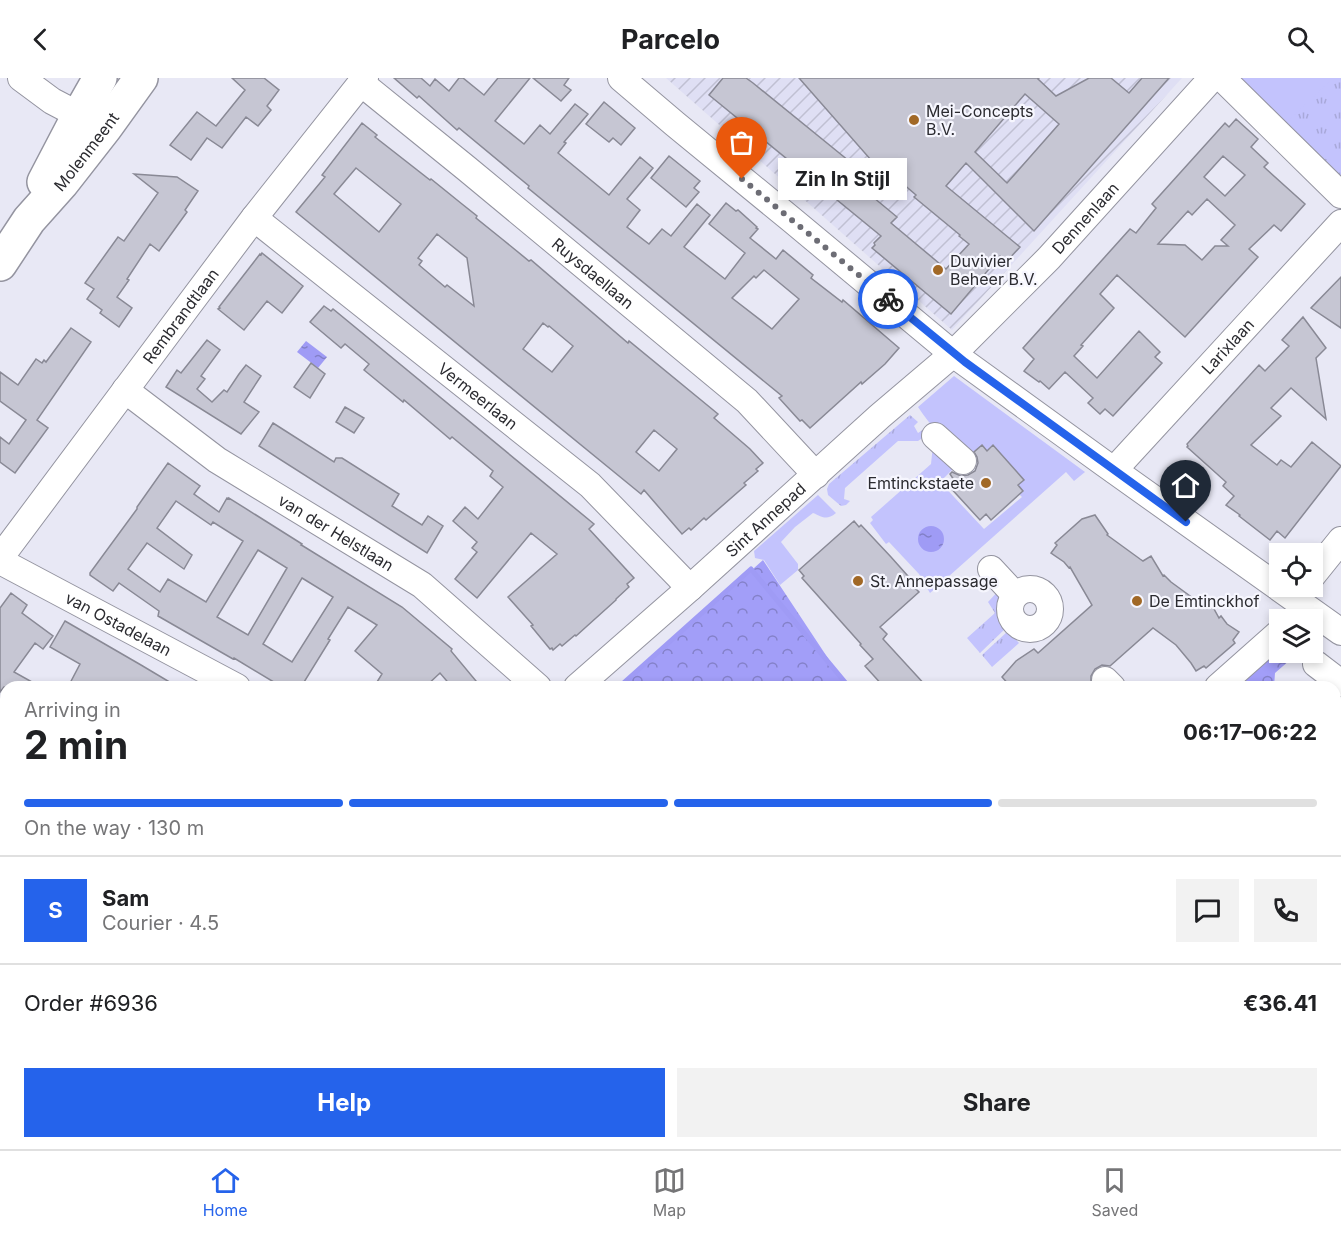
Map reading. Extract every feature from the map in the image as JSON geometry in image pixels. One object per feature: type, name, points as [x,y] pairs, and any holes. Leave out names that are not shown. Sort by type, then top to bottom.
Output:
[{"type":"main road","name":"Molenmeent","points":[[0,264],[29,220],[62,183],[92,122],[100,78]]},
{"type":"main road","name":"Molenmeent","points":[[92,122],[141,78]]},
{"type":"street","points":[[21,78],[52,102],[92,122]]},
{"type":"street","points":[[621,78],[953,354],[1341,632]]},
{"type":"street","name":"Dennenlaan","points":[[953,354],[1049,258],[1212,78]]},
{"type":"street","points":[[1222,78],[1341,195]]},
{"type":"street","name":"Rembrandtlaan","points":[[0,560],[254,218],[363,80]]},
{"type":"street","name":"Ruysdaellaan","points":[[363,80],[747,401],[816,476]]},
{"type":"street","name":"Vermeerlaan","points":[[254,218],[590,485],[690,588]]},
{"type":"street","name":"Larixlaan","points":[[1114,471],[1341,223]]},
{"type":"street","name":"Sint Annepad","points":[[584,681],[816,476],[880,416],[953,354]]},
{"type":"street","name":"van der Helstlaan","points":[[125,390],[217,460],[422,585],[531,681]]},
{"type":"street","points":[[935,436],[963,461]]},
{"type":"street","points":[[1323,562],[1341,540]]},
{"type":"street","name":"van Ostadelaan","points":[[0,560],[226,681]]},
{"type":"street","points":[[990,569],[1015,595]]},
{"type":"street","points":[[1225,681],[1269,642]]},
{"type":"street","points":[[1316,664],[1338,681]]},
{"type":"shaded area","points":[[666,78],[1182,78],[952,330]]},
{"type":"green space","points":[[1231,78],[1341,78],[1341,184]]},
{"type":"green space","points":[[1240,78],[1333,78],[1286,123]]},
{"type":"green space","points":[[954,376],[1085,472],[1074,481],[1066,472],[930,593],[919,574],[889,542],[886,544],[870,523],[873,520],[871,517],[931,464],[933,445],[957,465],[940,482],[984,529],[1022,497],[1019,494],[1018,485],[1024,480],[993,446],[987,451],[982,446],[965,460],[940,435],[918,407]]},
{"type":"green space","points":[[910,415],[918,422],[914,426],[918,433],[924,429],[924,437],[918,441],[898,441],[845,488],[844,499],[850,501],[846,505],[841,506],[828,495],[829,484]]},
{"type":"green space","points":[[818,495],[836,513],[827,518],[813,513],[781,542],[798,564],[798,570],[780,585],[764,560],[755,558],[754,551]]},
{"type":"green space","points":[[763,560],[843,681],[628,681]]},
{"type":"green space","points":[[1001,588],[1008,597],[1003,612],[1006,628],[980,653],[967,638],[995,613],[988,602]]},
{"type":"green space","points":[[1008,631],[1019,643],[992,667],[982,655]]},
{"type":"green space","points":[[1269,655],[1269,663],[1286,663],[1275,673],[1274,681],[1241,681]]},
{"type":"water","points":[[306,341],[327,357],[318,368],[297,352]]},
{"type":"water","points":[[931,526],[940,530],[944,539],[940,548],[931,552],[922,548],[918,539],[922,530]]},
{"type":"building","points":[[232,78],[264,78],[279,90],[267,106],[271,110],[258,126],[246,117],[222,148],[207,138],[191,160],[170,145],[197,112],[216,126],[245,90]]},
{"type":"building","points":[[394,78],[421,78],[430,86],[435,79],[449,91],[459,78],[463,78],[484,95],[498,78],[530,78],[495,121],[524,144],[540,125],[550,134],[575,104],[588,114],[564,142],[566,143],[558,153],[609,195],[640,157],[653,168],[627,199],[640,210],[627,227],[649,244],[662,229],[671,236],[697,204],[710,215],[684,247],[725,279],[745,253],[709,224],[726,203],[736,211],[738,210],[757,227],[758,229],[750,238],[776,259],[783,250],[813,275],[811,278],[842,302],[843,300],[899,348],[885,364],[862,384],[861,382],[810,428],[802,420],[800,421],[779,398],[782,396],[528,188],[529,186],[459,128],[457,130],[419,96],[417,98]],"holes":[[[764,270],[799,299],[772,329],[732,298],[754,276],[756,278]]]},
{"type":"building","points":[[533,78],[569,78],[564,85],[571,90],[561,101]]},
{"type":"building","points":[[723,78],[746,78],[753,83],[870,178],[862,188],[897,217],[891,223],[946,269],[969,244],[881,165],[878,168],[799,78],[1039,78],[1056,96],[1089,78],[1111,78],[1129,93],[1142,78],[1169,78],[1034,231],[966,163],[946,186],[1020,247],[1006,262],[1000,256],[951,314],[872,248],[881,236],[709,95]],"holes":[[[1025,94],[1059,124],[1007,183],[975,152]]]},
{"type":"building","points":[[604,102],[635,128],[621,145],[613,138],[609,142],[586,124]]},
{"type":"building","points":[[1236,119],[1258,139],[1251,147],[1268,163],[1264,167],[1305,204],[1281,231],[1274,225],[1249,249],[1258,257],[1185,337],[1117,275],[1100,294],[1114,308],[1074,356],[1097,378],[1139,331],[1160,352],[1155,357],[1162,363],[1113,416],[1105,409],[1100,414],[1088,403],[1093,398],[1065,372],[1049,389],[1024,371],[1034,359],[1023,348],[1130,229],[1136,233],[1156,208],[1152,204],[1225,123],[1229,127]],"holes":[[[1223,156],[1245,175],[1225,196],[1204,177]],[[1207,199],[1235,225],[1221,240],[1228,246],[1215,246],[1202,260],[1185,245],[1158,244],[1188,211],[1192,215]]]},
{"type":"building","points":[[362,123],[377,135],[375,137],[477,216],[476,218],[529,261],[531,260],[628,343],[629,341],[718,414],[714,418],[763,463],[756,469],[758,471],[744,483],[746,485],[706,520],[704,518],[691,530],[689,528],[682,534],[644,490],[641,494],[296,212],[325,177],[322,175]],"holes":[[[356,168],[401,204],[379,232],[334,194]],[[437,234],[467,258],[474,306],[447,285],[445,287],[419,265],[422,261],[418,258]],[[543,323],[573,346],[552,372],[523,349]],[[654,430],[677,449],[659,471],[636,452]]]},
{"type":"building","points":[[669,156],[700,181],[694,188],[699,192],[686,207],[651,178]]},
{"type":"building","points":[[134,174],[177,177],[198,191],[185,210],[187,212],[159,251],[150,244],[127,279],[129,280],[117,297],[132,308],[119,327],[100,313],[102,310],[87,299],[94,289],[85,283],[118,237],[124,241],[158,193]]},
{"type":"building","points":[[262,253],[303,286],[282,313],[267,301],[244,330],[218,309]]},
{"type":"building","points":[[1341,277],[1341,328],[1311,308]]},
{"type":"building","points":[[324,306],[331,311],[333,309],[594,524],[589,529],[634,578],[627,584],[629,587],[616,600],[576,636],[562,646],[560,644],[553,650],[550,649],[531,626],[533,625],[508,597],[557,554],[531,533],[477,598],[455,579],[477,552],[472,548],[477,542],[453,521],[465,507],[478,519],[503,487],[490,476],[493,471],[364,370],[369,364],[345,344],[341,348],[310,322]]},
{"type":"building","points":[[1303,317],[1326,348],[1316,358],[1326,419],[1291,388],[1271,408],[1281,416],[1251,445],[1277,465],[1281,460],[1291,467],[1312,442],[1341,466],[1285,538],[1277,531],[1270,540],[1226,505],[1234,496],[1223,486],[1226,482],[1187,447],[1187,444],[1259,365],[1265,371],[1289,346],[1282,340]]},
{"type":"building","points":[[71,328],[91,342],[37,420],[48,428],[15,473],[0,462],[0,437],[9,444],[26,420],[0,401],[0,372],[18,385],[36,359],[42,363],[44,360],[46,362]]},
{"type":"building","points":[[207,340],[220,350],[201,376],[205,379],[197,389],[212,402],[224,390],[227,392],[246,365],[261,376],[244,402],[259,412],[241,434],[166,387],[177,370],[181,373]]},
{"type":"building","points":[[311,363],[325,374],[310,398],[294,387]]},
{"type":"building","points":[[345,407],[364,418],[354,433],[336,422]]},
{"type":"building","points":[[273,423],[334,462],[336,458],[342,458],[399,494],[392,506],[422,525],[428,516],[443,526],[427,553],[259,446]]},
{"type":"building","name":"Emtinckstaete","points":[[982,445],[987,451],[993,445],[1024,480],[1018,485],[1023,491],[991,520],[986,514],[980,520],[948,485],[954,480],[950,474],[952,472],[961,476],[975,471],[978,463],[974,452]]},
{"type":"building","points":[[168,463],[200,486],[194,494],[219,512],[229,498],[402,607],[452,649],[451,651],[476,681],[447,681],[440,673],[431,681],[378,681],[382,674],[355,651],[377,625],[348,607],[305,681],[272,681],[158,616],[159,611],[119,583],[113,591],[90,575]],"holes":[[[176,501],[211,525],[213,522],[243,541],[206,602],[168,579],[160,592],[128,569],[147,543],[184,569],[192,555],[157,528]],[[258,550],[287,568],[248,635],[217,617]],[[302,578],[333,597],[292,662],[263,644]]]},
{"type":"building","name":"De Emtinckhof","points":[[1095,515],[1107,535],[1143,561],[1151,556],[1163,576],[1197,601],[1208,598],[1219,618],[1221,616],[1227,624],[1239,632],[1233,640],[1235,643],[1206,668],[1204,666],[1196,671],[1176,645],[1153,628],[1110,666],[1102,665],[1095,669],[1091,681],[1006,681],[1002,677],[1016,661],[1034,649],[1038,653],[1092,605],[1070,567],[1051,553],[1057,545],[1055,543],[1082,519]]},
{"type":"building","name":"St. Annepassage","points":[[854,521],[859,527],[861,525],[915,584],[913,586],[919,592],[880,627],[887,634],[883,639],[922,681],[879,681],[865,666],[873,659],[802,578],[804,576],[799,570]]},
{"type":"building","points":[[11,593],[27,605],[22,613],[53,636],[43,649],[35,643],[14,672],[30,681],[0,681],[0,608]]},
{"type":"building","points":[[65,621],[168,681],[71,681],[80,664],[50,647]]},
{"type":"waterway","points":[[626,681],[751,569],[844,681]]},
{"type":"way so far","points":[[742,179],[888,299]]},
{"type":"place","name":"Mei-Concepts B.V.","points":[[914,120]]},
{"type":"place","name":"Zin In Stijl","points":[[742,179]]},
{"type":"place","name":"Duvivier Beheer B.V.","points":[[938,270]]},
{"type":"place","name":"Emtinckstaete","points":[[986,483]]},
{"type":"place","name":"St. Annepassage","points":[[858,581]]},
{"type":"place","name":"De Emtinckhof","points":[[1137,601]]},
{"type":"route","points":[[888,299],[953,354],[1186,522]]}]
